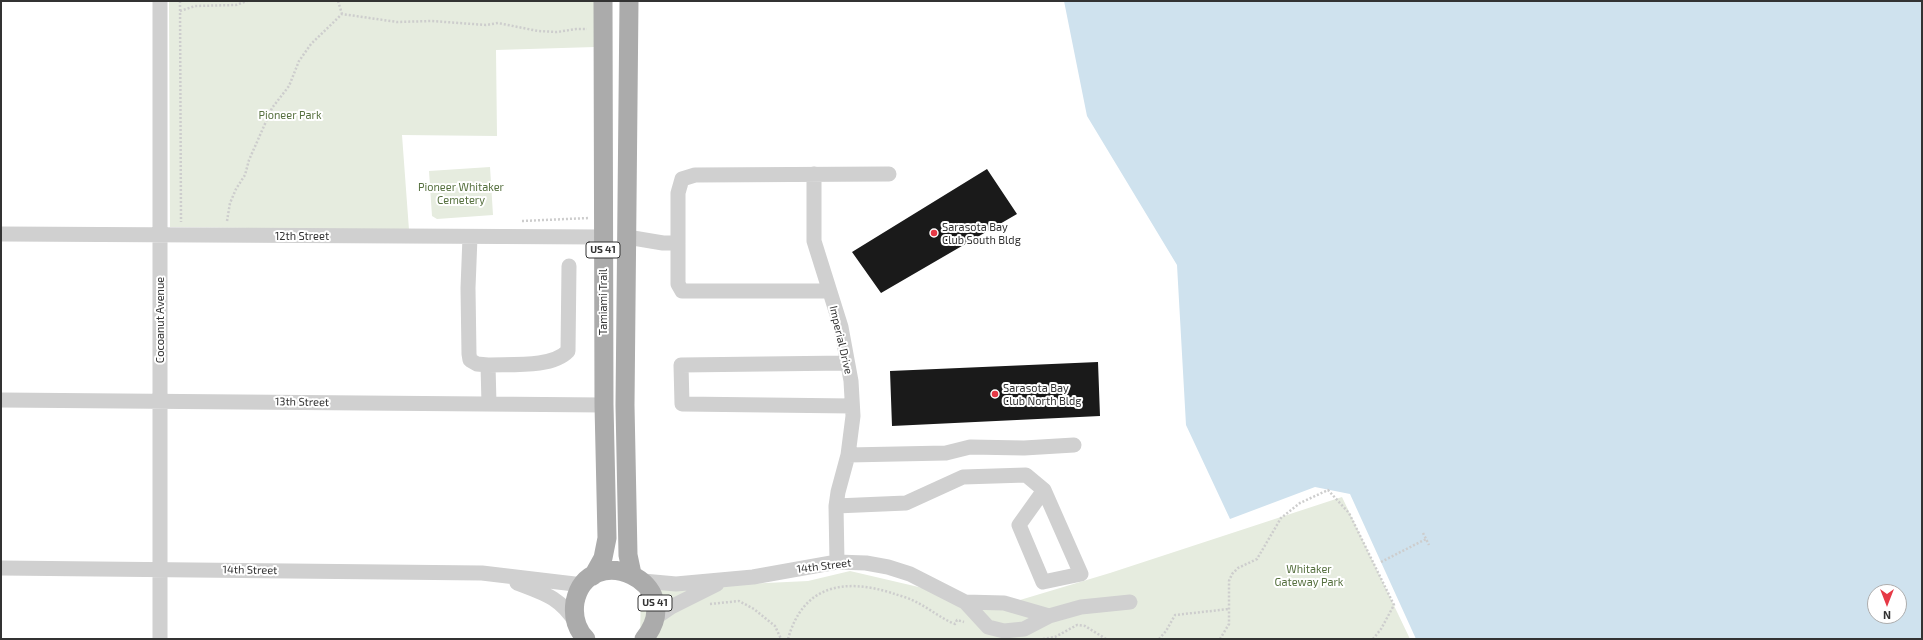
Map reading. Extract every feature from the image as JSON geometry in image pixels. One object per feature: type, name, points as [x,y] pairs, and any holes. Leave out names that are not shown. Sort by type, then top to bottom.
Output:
[{"type":"main road","name":"Tamiami Trail","points":[[586,639],[576,623],[574,610],[576,596],[603,558],[607,538],[604,405],[603,1]]},
{"type":"main road","points":[[621,1],[628,28]]},
{"type":"main road","name":"US 41","points":[[629,1],[626,412],[628,555],[638,577],[651,592],[656,605],[655,618],[650,631],[644,639]]},
{"type":"main road","points":[[588,580],[605,571],[619,570],[638,577]]},
{"type":"street","name":"Cocoanut Avenue","points":[[160,1],[160,639]]},
{"type":"street","name":"Imperial Drive","points":[[814,174],[814,242],[841,327],[851,381],[853,416],[848,455],[838,492],[836,506],[837,562]]},
{"type":"street","points":[[829,290],[682,291],[678,284],[678,193],[682,179],[695,175],[889,174]]},
{"type":"street","name":"12th Street","points":[[1,234],[603,237]]},
{"type":"street","points":[[470,237],[468,288],[469,354],[470,360],[477,364],[544,362],[557,359],[568,351],[569,266]]},
{"type":"street","points":[[627,237],[663,243],[678,243]]},
{"type":"street","points":[[847,363],[681,364],[682,404],[852,406]]},
{"type":"street","points":[[488,364],[489,404]]},
{"type":"street","name":"13th Street","points":[[1,400],[160,400],[604,405]]},
{"type":"street","points":[[848,455],[946,453],[970,447],[1024,448],[1074,445]]},
{"type":"street","points":[[836,506],[906,503],[963,478],[1026,475],[1044,490],[1081,574],[1043,582],[1019,525],[1044,490]]},
{"type":"street","name":"14th Street","points":[[638,577],[676,584],[754,577],[837,562],[866,563],[899,569],[965,602],[984,624],[994,629],[1004,631],[1024,629],[1049,616],[1092,605],[1130,602]]},
{"type":"street","name":"14th Street","points":[[1,568],[482,573],[499,576],[588,580]]},
{"type":"street","name":"14th Street","points":[[499,576],[548,595],[566,608],[576,623]]},
{"type":"street","name":"14th Street","points":[[655,618],[671,607],[723,580]]},
{"type":"street","name":"14th Street","points":[[965,602],[1004,603],[1049,616]]},
{"type":"path","points":[[180,1],[180,224],[187,225]]},
{"type":"path","points":[[180,11],[195,6],[236,5],[248,1]]},
{"type":"path","points":[[338,1],[342,9],[342,14]]},
{"type":"path","points":[[342,14],[397,22],[432,21],[486,25],[498,23],[538,31],[558,32],[576,29],[592,29]]},
{"type":"path","points":[[227,226],[230,203],[236,188],[245,175],[249,160],[272,108],[289,86],[299,61],[311,44],[342,14]]},
{"type":"path","points":[[518,223],[523,221],[580,220],[590,218]]},
{"type":"path","points":[[1220,639],[1229,624],[1229,581],[1232,574],[1238,568],[1257,559],[1281,518],[1300,503],[1328,490],[1349,513],[1394,605],[1381,629],[1373,639]]},
{"type":"path","points":[[1423,533],[1429,545]]},
{"type":"path","points":[[1381,562],[1426,539]]},
{"type":"path","points":[[788,639],[794,622],[806,604],[820,594],[843,586],[872,587],[917,602],[955,624],[957,620],[968,624]]},
{"type":"path","points":[[709,604],[739,601],[754,609],[775,626],[781,639]]},
{"type":"path","points":[[1159,639],[1166,631],[1175,614],[1229,609]]},
{"type":"path","points":[[1043,639],[1055,637],[1077,625],[1085,626],[1106,639]]},
{"type":"green space","name":"Pioneer Park","points":[[169,1],[595,1],[595,47],[496,50],[497,136],[402,135],[409,230],[170,227]]},
{"type":"green space","name":"Pioneer Whitaker Cemetery","points":[[490,167],[493,215],[437,219],[432,216],[429,171]]},
{"type":"green space","name":"Whitaker Gateway Park","points":[[1342,497],[1410,639],[640,639],[641,589],[808,581],[850,571],[1000,606],[1110,573]]},
{"type":"water","points":[[1064,1],[1922,1],[1922,639],[1416,639],[1350,494],[1315,487],[1230,519],[1186,425],[1177,265],[1087,116]]},
{"type":"building","name":"Sarasota Bay Club South Bldg","points":[[987,169],[1017,214],[881,293],[852,252]]},
{"type":"building","name":"Sarasota Bay Club North Bldg","points":[[1098,362],[1100,416],[892,426],[890,371]]},
{"type":"place","name":"Sarasota Bay Club South Bldg","points":[[934,233]]},
{"type":"place","name":"Sarasota Bay Club North Bldg","points":[[995,394]]}]
